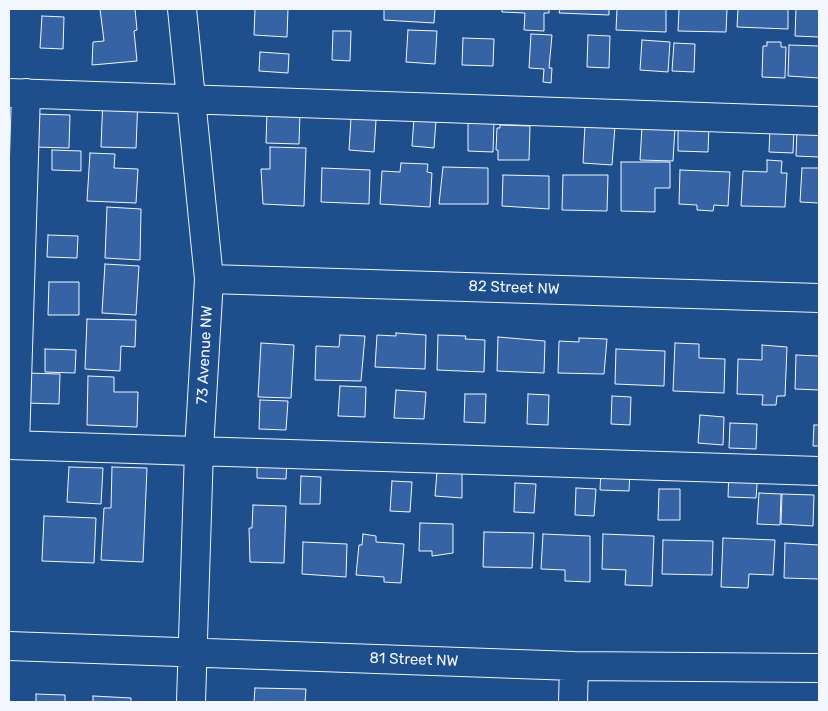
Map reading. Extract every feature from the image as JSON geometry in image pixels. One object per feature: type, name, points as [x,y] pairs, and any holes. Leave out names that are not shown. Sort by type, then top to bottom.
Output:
[{"type":"street","name":"73 Avenue NW","points":[[182,9],[209,279],[199,450],[192,702]]},
{"type":"street","points":[[819,121],[18,93],[12,445],[819,471]]},
{"type":"street","name":"82 Street NW","points":[[209,279],[819,298]]},
{"type":"street","name":"81 Street NW","points":[[9,646],[574,666],[819,668]]},
{"type":"street","points":[[573,702],[574,666]]},
{"type":"building","points":[[100,9],[135,9],[137,30],[134,31],[137,61],[92,65],[93,42],[104,41]]},
{"type":"building","points":[[255,9],[288,9],[287,37],[254,35]]},
{"type":"building","points":[[384,9],[435,9],[434,23],[384,20]]},
{"type":"building","points":[[502,9],[549,9],[549,13],[544,13],[544,31],[524,30],[525,13],[502,12]]},
{"type":"building","points":[[560,9],[609,9],[609,15],[559,13]]},
{"type":"building","points":[[617,9],[666,9],[666,32],[616,30]]},
{"type":"building","points":[[679,9],[727,9],[726,32],[678,31]]},
{"type":"building","points":[[738,9],[788,9],[788,29],[737,27]]},
{"type":"building","points":[[796,9],[819,9],[819,37],[795,36]]},
{"type":"building","points":[[42,16],[64,17],[63,49],[40,48]]},
{"type":"building","points":[[408,30],[437,31],[435,64],[406,62]]},
{"type":"building","points":[[333,31],[351,31],[350,61],[332,60]]},
{"type":"building","points":[[531,34],[552,35],[549,68],[552,68],[551,83],[543,82],[544,69],[529,68]]},
{"type":"building","points":[[588,35],[610,36],[609,68],[587,67]]},
{"type":"building","points":[[463,38],[494,39],[493,66],[462,65]]},
{"type":"building","points":[[642,40],[670,42],[668,72],[640,70]]},
{"type":"building","points":[[767,42],[781,42],[781,47],[786,47],[785,78],[762,77],[763,46],[767,46]]},
{"type":"building","points":[[674,43],[695,44],[694,72],[672,71]]},
{"type":"building","points":[[789,45],[819,46],[819,78],[788,76]]},
{"type":"building","points":[[260,52],[289,54],[288,73],[259,71]]},
{"type":"building","points":[[103,97],[138,98],[136,148],[101,147]]},
{"type":"building","points":[[267,111],[300,112],[299,144],[266,143]]},
{"type":"building","points":[[35,114],[70,115],[69,148],[34,147]]},
{"type":"building","points":[[351,118],[376,120],[374,152],[349,150]]},
{"type":"building","points":[[414,118],[436,120],[434,148],[412,146]]},
{"type":"building","points":[[468,121],[494,122],[493,152],[468,151]]},
{"type":"building","points":[[678,124],[709,125],[708,152],[678,151]]},
{"type":"building","points":[[500,125],[530,126],[529,160],[498,160],[498,150],[496,150],[497,128],[500,128]]},
{"type":"building","points":[[585,125],[615,126],[612,165],[583,163]]},
{"type":"building","points":[[642,127],[675,128],[673,161],[640,160]]},
{"type":"building","points":[[770,127],[794,128],[793,153],[769,152]]},
{"type":"building","points":[[797,129],[819,130],[819,157],[796,156]]},
{"type":"building","points":[[270,147],[306,148],[304,206],[263,204],[261,169],[270,169]]},
{"type":"building","points":[[52,150],[81,151],[81,171],[52,170]]},
{"type":"building","points":[[90,153],[115,154],[114,168],[138,169],[136,203],[87,201]]},
{"type":"building","points":[[767,160],[782,161],[781,173],[787,173],[785,207],[741,206],[743,171],[767,172]]},
{"type":"building","points":[[621,162],[670,162],[670,188],[655,188],[655,212],[621,211]]},
{"type":"building","points":[[401,163],[428,164],[427,172],[432,173],[430,207],[380,204],[382,171],[400,172]]},
{"type":"building","points":[[443,167],[488,168],[488,204],[439,204]]},
{"type":"building","points":[[322,168],[370,170],[369,204],[321,202]]},
{"type":"building","points":[[802,168],[819,168],[819,203],[800,202]]},
{"type":"building","points":[[680,170],[730,172],[728,206],[714,205],[713,211],[697,210],[697,205],[679,204]]},
{"type":"building","points":[[503,175],[549,176],[549,209],[502,206]]},
{"type":"building","points":[[563,175],[608,175],[607,211],[562,210]]},
{"type":"building","points":[[107,207],[141,209],[140,260],[105,258]]},
{"type":"building","points":[[48,235],[78,236],[77,258],[47,257]]},
{"type":"building","points":[[105,264],[139,266],[136,315],[102,313]]},
{"type":"building","points":[[49,282],[79,282],[79,315],[48,315]]},
{"type":"building","points":[[87,319],[136,320],[135,347],[121,346],[120,371],[85,369]]},
{"type":"building","points":[[396,333],[426,335],[425,369],[375,367],[377,335],[396,336]]},
{"type":"building","points":[[340,335],[365,336],[361,381],[315,380],[316,346],[339,347]]},
{"type":"building","points":[[438,335],[466,336],[465,339],[485,340],[484,372],[437,370]]},
{"type":"building","points":[[498,337],[545,341],[544,373],[497,371]]},
{"type":"building","points":[[579,338],[607,339],[604,374],[558,373],[559,341],[579,342]]},
{"type":"building","points":[[261,343],[294,345],[291,398],[258,397]]},
{"type":"building","points":[[675,343],[699,344],[699,358],[725,359],[724,393],[673,391]]},
{"type":"building","points":[[762,345],[787,347],[785,396],[777,396],[776,405],[762,405],[763,395],[737,394],[738,359],[762,360]]},
{"type":"building","points":[[45,349],[76,350],[75,373],[45,372]]},
{"type":"building","points":[[616,349],[665,351],[664,386],[615,384]]},
{"type":"building","points":[[796,355],[819,356],[819,390],[795,389]]},
{"type":"building","points":[[27,373],[60,374],[59,404],[26,403]]},
{"type":"building","points":[[88,376],[114,377],[114,392],[138,392],[137,427],[87,425]]},
{"type":"building","points":[[340,386],[366,387],[365,417],[338,416]]},
{"type":"building","points":[[396,390],[426,392],[424,419],[394,418]]},
{"type":"building","points":[[465,394],[486,394],[485,423],[464,422]]},
{"type":"building","points":[[528,394],[549,395],[548,425],[527,424]]},
{"type":"building","points":[[612,396],[631,397],[630,425],[611,424]]},
{"type":"building","points":[[260,400],[288,401],[286,430],[259,429]]},
{"type":"building","points":[[700,415],[724,417],[723,445],[698,443]]},
{"type":"building","points":[[730,423],[757,424],[756,449],[729,448]]},
{"type":"building","points":[[814,425],[819,425],[819,446],[813,446]]},
{"type":"building","points":[[257,459],[287,460],[286,479],[257,478]]},
{"type":"building","points":[[69,467],[103,468],[101,504],[67,502]]},
{"type":"building","points":[[112,467],[147,468],[143,562],[101,560],[104,508],[111,508]]},
{"type":"building","points":[[601,469],[630,470],[629,491],[600,490]]},
{"type":"building","points":[[437,471],[462,472],[462,498],[435,496]]},
{"type":"building","points":[[729,471],[758,472],[756,498],[728,497]]},
{"type":"building","points":[[301,476],[321,477],[320,504],[300,504]]},
{"type":"building","points":[[392,481],[412,482],[410,512],[390,511]]},
{"type":"building","points":[[515,483],[536,484],[534,513],[514,512]]},
{"type":"building","points":[[576,488],[596,489],[594,516],[575,515]]},
{"type":"building","points":[[659,489],[680,489],[680,520],[658,520]]},
{"type":"building","points":[[759,493],[781,494],[780,525],[757,524]]},
{"type":"building","points":[[782,494],[814,495],[813,526],[781,524]]},
{"type":"building","points":[[253,505],[286,506],[284,563],[250,562],[249,528],[252,528]]},
{"type":"building","points":[[44,516],[96,518],[94,563],[42,561]]},
{"type":"building","points":[[420,523],[453,524],[453,553],[432,556],[432,551],[419,551]]},
{"type":"building","points":[[484,532],[534,533],[532,568],[483,567]]},
{"type":"building","points":[[363,534],[376,536],[376,542],[404,544],[401,583],[384,582],[384,577],[356,575],[359,545],[362,545]]},
{"type":"building","points":[[543,534],[590,536],[590,582],[565,581],[565,570],[541,569]]},
{"type":"building","points":[[603,534],[654,536],[652,586],[625,585],[626,570],[602,569]]},
{"type":"building","points":[[723,538],[775,540],[773,575],[749,574],[748,588],[721,587]]},
{"type":"building","points":[[663,540],[713,541],[712,575],[662,574]]},
{"type":"building","points":[[303,542],[347,544],[346,577],[302,574]]},
{"type":"building","points":[[785,543],[819,545],[819,579],[784,578]]},
{"type":"building","points":[[255,688],[306,689],[305,702],[254,702]]},
{"type":"building","points":[[36,694],[65,695],[65,702],[36,702]]},
{"type":"building","points":[[93,696],[131,698],[131,702],[93,702]]}]
